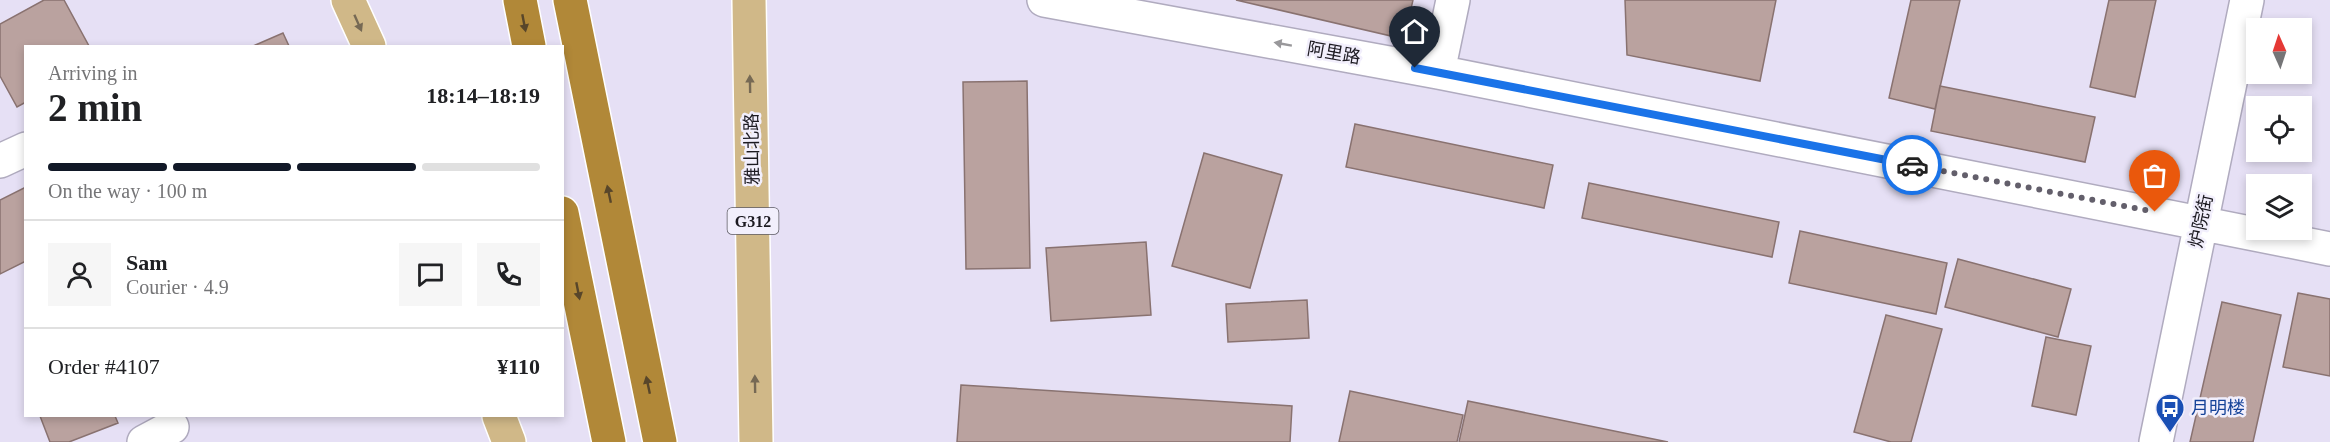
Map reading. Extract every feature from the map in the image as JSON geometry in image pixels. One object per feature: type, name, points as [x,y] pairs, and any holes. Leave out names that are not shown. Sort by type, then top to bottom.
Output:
[{"type":"highway","points":[[520,0],[529,45]]},
{"type":"highway","points":[[570,0],[660,442]]},
{"type":"highway","points":[[564,223],[609,442]]},
{"type":"main road","points":[[348,0],[369,45]]},
{"type":"main road","name":"雅山北路","points":[[749,0],[756,442]]},
{"type":"main road","points":[[499,417],[508,442]]},
{"type":"street","name":"阿里路","points":[[1044,0],[1438,72],[2201,221],[2330,249]]},
{"type":"street","points":[[1438,72],[1454,0]]},
{"type":"street","name":"炉院街","points":[[2156,442],[2247,0]]},
{"type":"street","points":[[0,161],[24,150]]},
{"type":"building","points":[[44,0],[64,0],[88,45],[24,45],[24,103],[17,107],[0,76],[0,24]]},
{"type":"building","points":[[1236,0],[1413,0],[1404,39]]},
{"type":"building","points":[[1625,0],[1776,0],[1760,81],[1627,55]]},
{"type":"building","points":[[1911,0],[1960,0],[1935,109],[1889,98]]},
{"type":"building","points":[[2109,0],[2156,0],[2135,97],[2090,87]]},
{"type":"building","points":[[283,33],[289,45],[255,45]]},
{"type":"building","points":[[1027,81],[1030,268],[966,269],[963,82]]},
{"type":"building","points":[[1940,86],[2095,117],[2085,162],[1931,131]]},
{"type":"building","points":[[1355,124],[1553,165],[1544,208],[1346,167]]},
{"type":"building","points":[[1204,153],[1282,175],[1250,288],[1172,266]]},
{"type":"building","points":[[1589,183],[1779,222],[1772,257],[1582,218]]},
{"type":"building","points":[[24,188],[24,262],[0,274],[0,200]]},
{"type":"building","points":[[1800,231],[1947,263],[1936,314],[1789,283]]},
{"type":"building","points":[[1146,242],[1151,315],[1051,321],[1046,248]]},
{"type":"building","points":[[1958,259],[2071,289],[2058,337],[1945,307]]},
{"type":"building","points":[[2298,293],[2330,299],[2330,376],[2283,367]]},
{"type":"building","points":[[1307,300],[1309,338],[1228,342],[1226,304]]},
{"type":"building","points":[[2222,302],[2281,315],[2253,442],[2190,442]]},
{"type":"building","points":[[1886,315],[1942,329],[1911,442],[1891,442],[1854,432]]},
{"type":"building","points":[[2046,337],[2091,346],[2076,415],[2032,406]]},
{"type":"building","points":[[961,385],[1292,406],[1290,442],[957,442]]},
{"type":"building","points":[[1350,391],[1463,415],[1457,442],[1339,442]]},
{"type":"building","points":[[1468,401],[1668,442],[1459,442]]},
{"type":"building","points":[[40,417],[115,417],[118,423],[69,442],[50,442]]},
{"type":"way so far","points":[[1912,165],[2155,212]]},
{"type":"place","name":"月明楼","points":[[2170,434]]},
{"type":"route","points":[[1415,68],[1912,165]]}]
